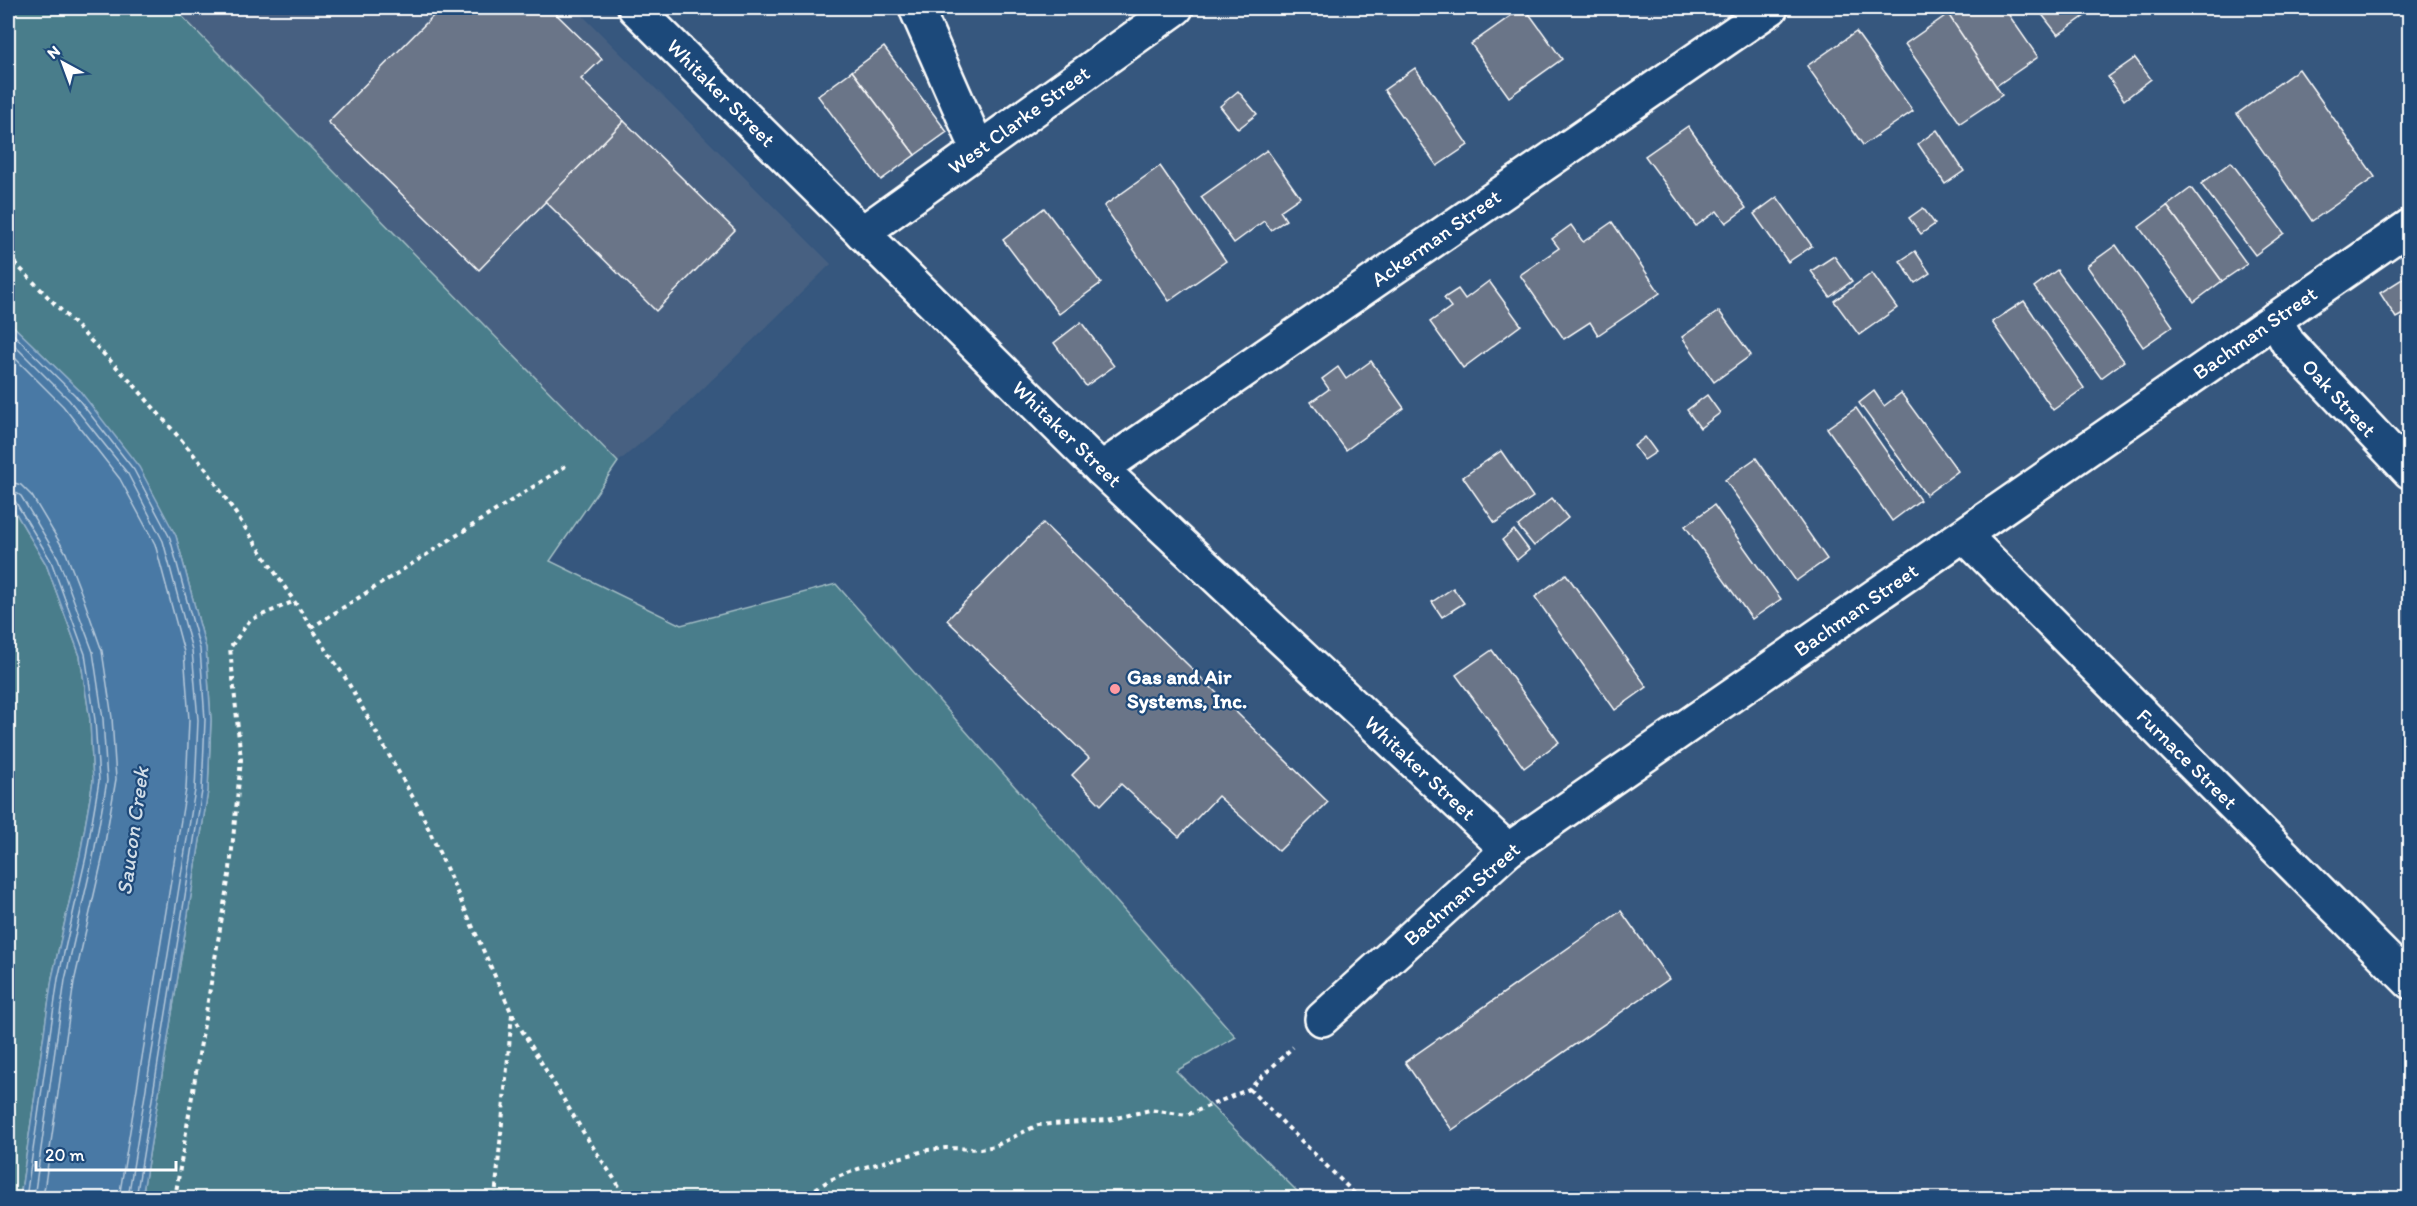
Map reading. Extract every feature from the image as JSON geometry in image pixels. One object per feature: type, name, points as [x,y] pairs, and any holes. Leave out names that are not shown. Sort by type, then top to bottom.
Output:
[{"type":"street","name":"Whitaker Street","points":[[635,8],[1101,469],[1508,850]]},
{"type":"street","points":[[916,8],[978,149]]},
{"type":"street","name":"West Clarke Street","points":[[862,233],[1176,8]]},
{"type":"street","name":"Ackerman Street","points":[[1101,469],[1772,8]]},
{"type":"street","name":"Bachman Street","points":[[1323,1019],[1508,850],[1965,536],[2409,226]]},
{"type":"street","name":"Oak Street","points":[[2275,319],[2288,344],[2409,472]]},
{"type":"street","name":"Furnace Street","points":[[1965,536],[2409,982]]},
{"type":"path","points":[[8,256],[134,385],[206,469],[295,601],[346,679],[420,810],[513,1014],[585,1135],[627,1198]]},
{"type":"path","points":[[311,628],[569,464]]},
{"type":"path","points":[[175,1198],[230,869],[241,759],[230,648],[250,620],[295,601]]},
{"type":"path","points":[[495,1198],[513,1014]]},
{"type":"path","points":[[800,1198],[830,1180],[858,1169],[928,1150],[987,1148],[1031,1127],[1054,1122],[1108,1120],[1150,1110],[1187,1115],[1249,1089],[1323,1019]]},
{"type":"path","points":[[1249,1089],[1359,1198]]},
{"type":"shaded area","points":[[174,8],[575,8],[831,264],[681,410],[618,462]]},
{"type":"green space","points":[[8,8],[174,8],[618,462],[550,561],[681,625],[836,584],[1236,1037],[1176,1071],[1304,1198],[142,1198],[208,791],[211,720],[206,648],[176,536],[80,391],[8,321]]},
{"type":"green space","points":[[8,500],[46,564],[80,656],[90,720],[93,781],[80,855],[52,978],[20,1198],[8,1198]]},
{"type":"water","name":"Saucon Creek","points":[[8,321],[80,391],[139,467],[176,536],[206,648],[211,720],[208,791],[142,1198],[20,1198],[52,978],[80,855],[93,781],[90,720],[80,656],[46,564],[8,500]]},
{"type":"building","points":[[441,8],[550,8],[602,59],[581,79],[624,121],[479,270],[328,122]]},
{"type":"building","points":[[1525,8],[1562,59],[1509,97],[1471,44]]},
{"type":"building","points":[[1943,8],[2004,8],[2038,57],[1996,86]]},
{"type":"building","points":[[2037,8],[2096,8],[2058,35]]},
{"type":"building","points":[[1948,14],[2002,95],[1960,123],[1905,44]]},
{"type":"building","points":[[1856,32],[1913,111],[1863,145],[1807,66]]},
{"type":"building","points":[[884,47],[947,132],[915,155],[852,71]]},
{"type":"building","points":[[2135,58],[2151,79],[2124,100],[2108,77]]},
{"type":"building","points":[[1415,68],[1468,145],[1437,166],[1384,90]]},
{"type":"building","points":[[2299,69],[2375,177],[2312,221],[2237,114]]},
{"type":"building","points":[[852,71],[915,155],[881,180],[818,96]]},
{"type":"building","points":[[1238,91],[1257,114],[1238,129],[1220,106]]},
{"type":"building","points":[[624,121],[735,230],[656,311],[545,201]]},
{"type":"building","points":[[1688,126],[1746,208],[1726,223],[1717,211],[1696,226],[1645,156]]},
{"type":"building","points":[[1937,130],[1964,171],[1945,184],[1918,144]]},
{"type":"building","points":[[1267,150],[1300,197],[1280,211],[1286,220],[1271,230],[1264,221],[1234,243],[1201,197]]},
{"type":"building","points":[[2231,162],[2284,233],[2255,255],[2201,184]]},
{"type":"building","points":[[1160,166],[1226,261],[1169,301],[1104,206]]},
{"type":"building","points":[[2191,188],[2247,264],[2222,281],[2167,206]]},
{"type":"building","points":[[1777,197],[1812,246],[1788,262],[1754,214]]},
{"type":"building","points":[[2167,206],[2222,281],[2194,302],[2139,227]]},
{"type":"building","points":[[1044,208],[1101,283],[1059,314],[1003,240]]},
{"type":"building","points":[[1923,208],[1935,224],[1921,234],[1909,218]]},
{"type":"building","points":[[1612,222],[1660,293],[1598,335],[1590,322],[1564,339],[1520,275],[1559,248],[1552,239],[1571,225],[1583,242]]},
{"type":"building","points":[[2116,245],[2173,326],[2143,347],[2087,266]]},
{"type":"building","points":[[1915,251],[1930,273],[1915,283],[1900,261]]},
{"type":"building","points":[[1834,256],[1852,281],[1830,297],[1811,271]]},
{"type":"building","points":[[2057,270],[2124,361],[2101,378],[2034,287]]},
{"type":"building","points":[[1872,273],[1897,308],[1859,335],[1834,301]]},
{"type":"building","points":[[2410,274],[2410,310],[2396,318],[2380,293]]},
{"type":"building","points":[[1489,281],[1521,325],[1463,368],[1430,322],[1451,307],[1444,298],[1458,289],[1465,299]]},
{"type":"building","points":[[2024,301],[2084,388],[2053,410],[1992,322]]},
{"type":"building","points":[[1719,311],[1751,355],[1714,382],[1682,337]]},
{"type":"building","points":[[1081,322],[1114,366],[1086,386],[1054,343]]},
{"type":"building","points":[[1371,361],[1404,408],[1346,450],[1311,402],[1329,389],[1322,379],[1338,367],[1346,379]]},
{"type":"building","points":[[1874,391],[1884,406],[1901,393],[1958,471],[1926,495],[1859,403]]},
{"type":"building","points":[[1707,395],[1720,413],[1700,428],[1687,410]]},
{"type":"building","points":[[1856,408],[1920,500],[1892,521],[1827,428]]},
{"type":"building","points":[[1645,437],[1656,452],[1644,460],[1634,446]]},
{"type":"building","points":[[1501,451],[1533,497],[1495,523],[1463,477]]},
{"type":"building","points":[[1756,458],[1827,559],[1796,581],[1725,480]]},
{"type":"building","points":[[1552,498],[1568,518],[1534,546],[1518,526]]},
{"type":"building","points":[[1714,505],[1781,599],[1752,619],[1685,526]]},
{"type":"building","name":"Gas and Air Systems, Inc.","points":[[1043,523],[1328,802],[1279,851],[1218,796],[1179,837],[1121,784],[1101,805],[1072,775],[1089,758],[947,620]]},
{"type":"building","points":[[1514,530],[1529,550],[1517,560],[1502,540]]},
{"type":"building","points":[[1566,574],[1647,687],[1615,710],[1535,597]]},
{"type":"building","points":[[1453,588],[1464,603],[1442,617],[1432,602]]},
{"type":"building","points":[[1492,650],[1559,742],[1524,768],[1456,675]]},
{"type":"building","points":[[1621,911],[1669,979],[1452,1130],[1405,1062]]},
{"type":"place","name":"Gas and Air Systems, Inc.","points":[[1115,689]]}]
